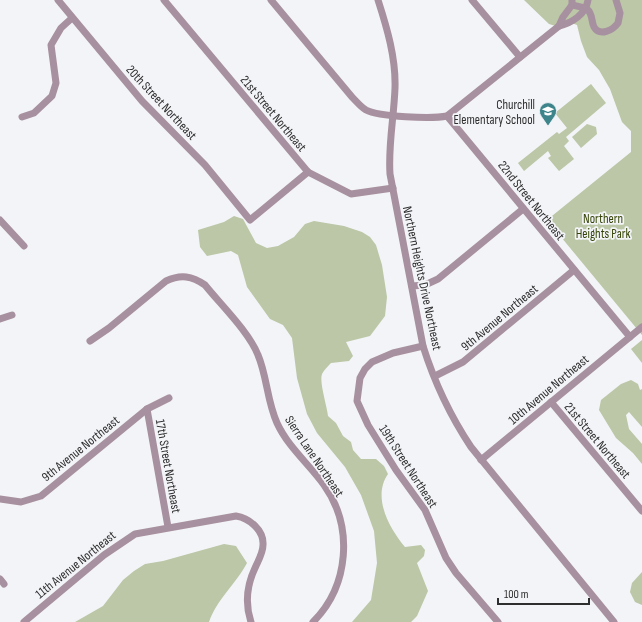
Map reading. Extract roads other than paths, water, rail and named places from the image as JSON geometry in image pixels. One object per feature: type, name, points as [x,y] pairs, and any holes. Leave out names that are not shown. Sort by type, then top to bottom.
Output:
[{"type":"street","name":"20th Street Northeast","points":[[58,0],[142,101],[201,161],[250,220],[308,172]]},
{"type":"street","name":"21st Street Northeast","points":[[164,0],[308,172],[351,194],[393,188]]},
{"type":"street","points":[[271,0],[357,102],[366,110],[374,113],[437,118],[446,116],[559,26],[568,24],[586,8],[588,0]]},
{"type":"street","name":"Northern Heights Drive Northeast","points":[[378,0],[388,34],[395,70],[389,159],[393,188],[424,346],[435,376],[458,425],[481,460],[614,622]]},
{"type":"street","points":[[472,0],[520,57]]},
{"type":"street","points":[[559,26],[572,2],[586,8],[591,13],[594,27],[597,30],[609,31],[614,28],[620,19],[620,13],[616,0]]},
{"type":"street","points":[[22,117],[34,113],[52,96],[56,83],[51,45],[61,28],[72,18]]},
{"type":"street","name":"22nd Street Northeast","points":[[446,116],[630,337]]},
{"type":"street","points":[[412,286],[425,285],[438,279],[523,209]]},
{"type":"street","points":[[0,220],[24,246]]},
{"type":"street","name":"9th Avenue Northeast","points":[[435,376],[463,362],[574,270]]},
{"type":"street","name":"Sierra Lane Northeast","points":[[90,341],[110,328],[166,281],[174,277],[183,276],[198,280],[205,285],[250,341],[259,357],[277,423],[292,447],[317,476],[330,495],[343,534],[343,559],[339,581],[331,600],[313,622]]},
{"type":"street","points":[[0,319],[12,316]]},
{"type":"street","name":"10th Avenue Northeast","points":[[481,460],[642,327]]},
{"type":"street","name":"19th Street Northeast","points":[[424,346],[393,353],[372,362],[365,369],[360,378],[357,401],[368,425],[396,470],[425,510],[443,552],[456,573],[498,622]]},
{"type":"street","name":"9th Avenue Northeast","points":[[0,499],[21,502],[40,496],[148,409],[169,398]]},
{"type":"street","name":"21st Street Northeast","points":[[551,402],[642,511]]},
{"type":"street","name":"17th Street Northeast","points":[[148,409],[168,527]]},
{"type":"street","name":"11th Avenue Northeast","points":[[24,622],[125,539],[135,534],[168,527],[236,516],[247,520],[254,525],[259,531],[263,545],[248,592],[247,605],[251,622]]},
{"type":"place","name":"Churchill Elementary School","points":[[548,126]]},
{"type":"park label","name":"Northern Heights Park","points":[[603,226]]}]
